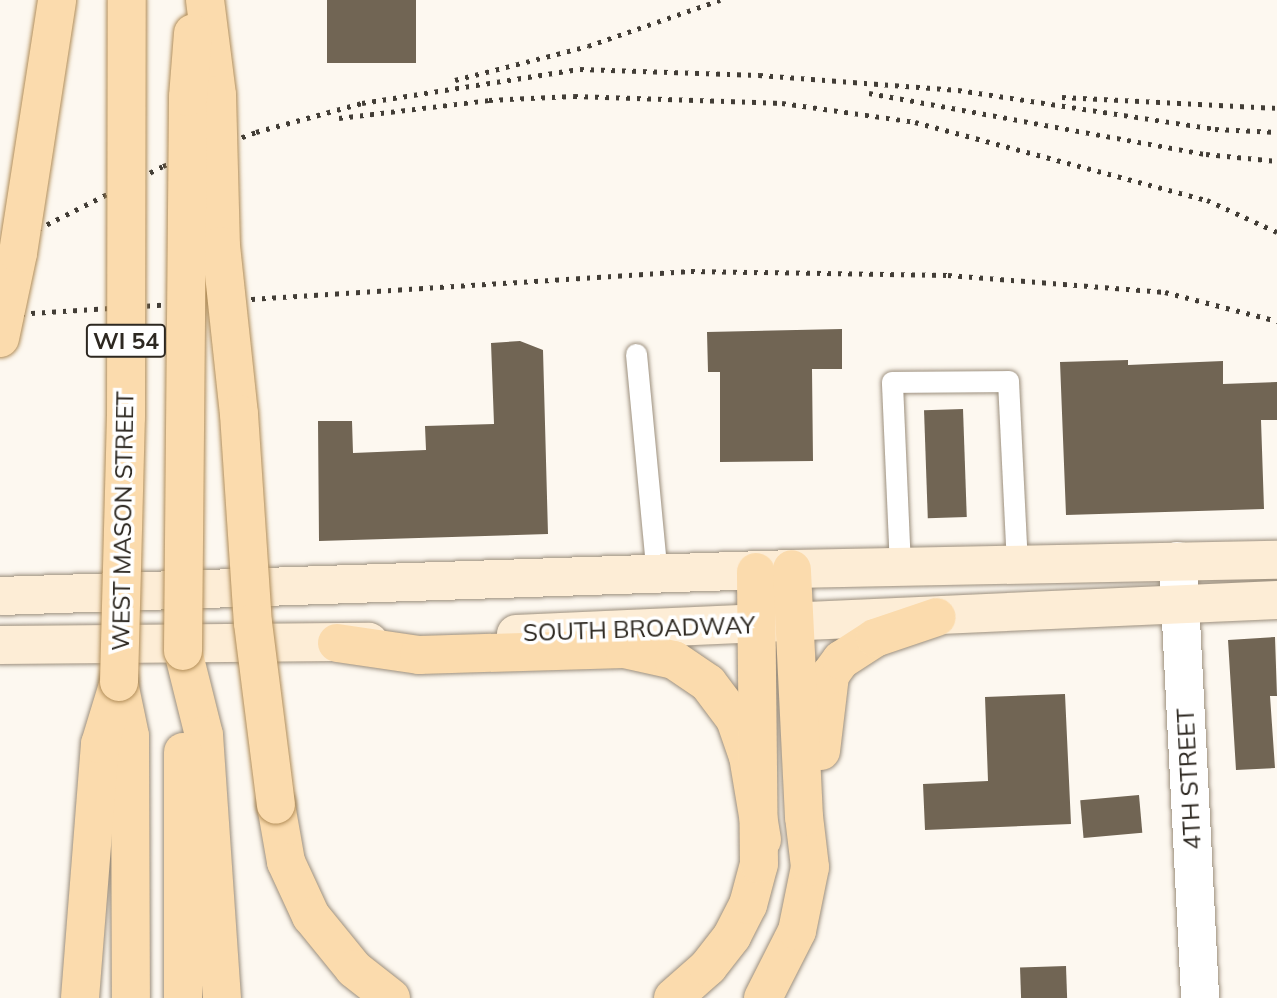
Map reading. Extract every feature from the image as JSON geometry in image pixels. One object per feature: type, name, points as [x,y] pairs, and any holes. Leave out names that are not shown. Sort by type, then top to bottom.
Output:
[{"type":"main road","points":[[0,338],[18,253],[57,0]]},
{"type":"main road","name":"WEST MASON STREET","points":[[127,0],[126,417],[119,682],[130,736],[131,998]]},
{"type":"main road","name":"WI 54","points":[[183,998],[188,97],[196,0]]},
{"type":"main road","points":[[205,0],[217,95],[221,246],[239,414],[253,623],[278,834],[298,894],[311,916],[354,969],[391,998]]},
{"type":"main road","points":[[774,570],[795,623],[810,867]]},
{"type":"main road","points":[[673,998],[708,967],[736,929],[755,883],[762,840],[757,624],[774,570]]},
{"type":"main road","points":[[763,998],[797,930],[822,826],[820,727],[830,675],[856,648],[937,617]]},
{"type":"main road","points":[[337,643],[419,655],[624,649],[674,660],[708,682],[734,719],[748,756],[762,840]]},
{"type":"main road","points":[[183,650],[204,735],[222,998]]},
{"type":"main road","points":[[80,998],[100,744],[119,682]]},
{"type":"street","points":[[0,596],[774,570],[1277,560]]},
{"type":"street","name":"4TH STREET","points":[[1178,561],[1200,998]]},
{"type":"street","name":"SOUTH BROADWAY","points":[[0,645],[337,643],[1180,607],[1277,600]]},
{"type":"lane","points":[[636,354],[657,575]]},
{"type":"lane","points":[[900,567],[891,382],[1008,381],[1017,564]]},
{"type":"building","points":[[327,0],[416,0],[416,63],[327,63]]},
{"type":"building","points":[[842,329],[842,369],[812,369],[813,461],[720,462],[720,372],[708,372],[707,332]]},
{"type":"building","points":[[520,341],[543,350],[548,534],[319,541],[318,421],[352,421],[353,453],[426,450],[425,426],[494,424],[491,343]]},
{"type":"building","points":[[1128,360],[1128,365],[1223,361],[1223,384],[1277,382],[1277,420],[1261,420],[1264,509],[1066,515],[1060,362]]},
{"type":"building","points":[[963,409],[967,517],[928,518],[924,410]]},
{"type":"building","points":[[1275,637],[1277,696],[1270,696],[1275,768],[1236,770],[1228,640]]},
{"type":"building","points":[[1065,694],[1071,824],[925,830],[923,784],[988,781],[985,697]]},
{"type":"building","points":[[1139,795],[1142,833],[1084,838],[1080,800]]},
{"type":"building","points":[[1066,966],[1067,998],[1021,998],[1020,968]]},
{"type":"railway","points":[[455,80],[588,46],[720,0]]},
{"type":"railway","points":[[0,248],[163,166],[256,132],[362,103],[580,69],[759,75],[958,90],[1215,129],[1277,132]]},
{"type":"railway","points":[[869,93],[1206,154],[1277,161]]},
{"type":"railway","points":[[339,118],[489,100],[574,96],[782,103],[915,122],[1207,200],[1277,232]]},
{"type":"railway","points":[[1062,97],[1277,108]]},
{"type":"railway","points":[[0,315],[691,271],[948,275],[1165,292],[1277,321]]}]
